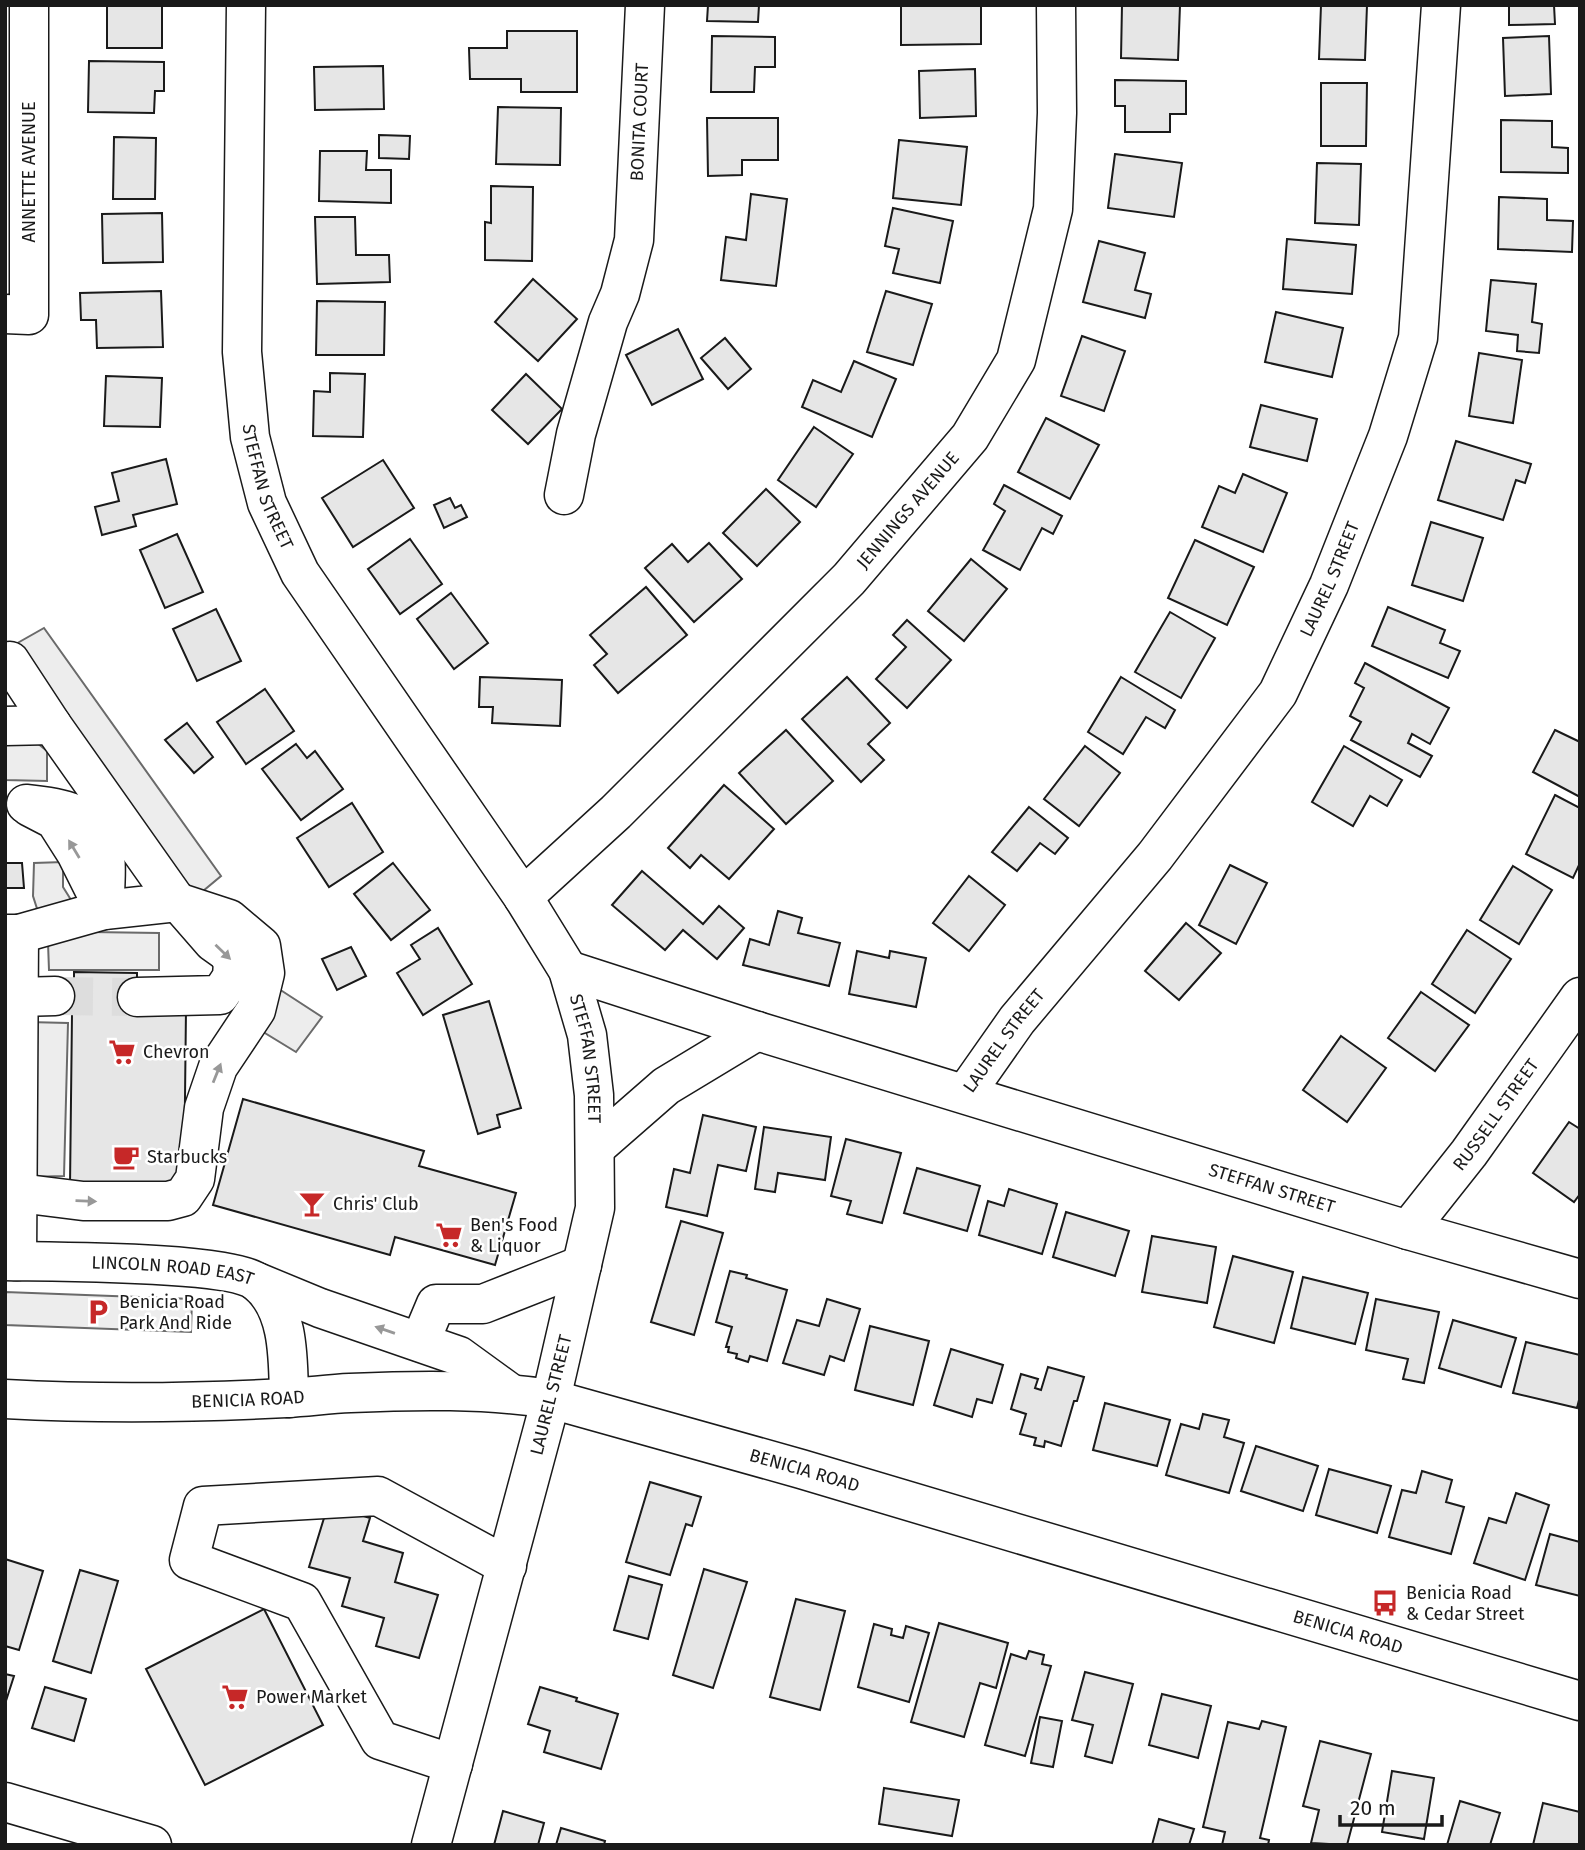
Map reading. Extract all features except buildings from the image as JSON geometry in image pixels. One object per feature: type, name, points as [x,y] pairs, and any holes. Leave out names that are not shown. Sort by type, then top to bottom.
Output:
[{"type":"street","name":"ANNETTE AVENUE","points":[[5,314],[29,315],[29,5]]},
{"type":"street","name":"STEFFAN STREET","points":[[246,5],[242,352],[250,437],[267,503],[300,573],[523,897],[568,971],[587,1035],[594,1096],[595,1148]]},
{"type":"street","name":"BONITA COURT","points":[[564,495],[576,435],[608,322],[621,294],[634,240],[645,5]]},
{"type":"street","name":"JENNINGS AVENUE","points":[[523,897],[617,812],[849,579],[970,437],[1016,360],[1052,209],[1057,113],[1056,5]]},
{"type":"street","name":"LAUREL STREET","points":[[568,971],[965,1094],[1017,1020],[1155,856],[1278,694],[1329,585],[1388,436],[1418,338],[1441,5]]},
{"type":"street","points":[[10,661],[177,902],[213,942],[227,952],[233,962],[232,977],[220,995],[137,997]]},
{"type":"street","points":[[5,726],[52,725]]},
{"type":"street","points":[[16,804],[55,820],[76,853],[104,910]]},
{"type":"street","points":[[11,1261],[19,1193],[12,1041],[37,997],[12,934],[104,910],[177,902],[229,919],[261,946],[265,973],[256,1010],[218,1067],[205,1108],[195,1179],[183,1197],[169,1201],[83,1201],[19,1193]]},
{"type":"street","name":"RUSSELL STREET","points":[[1408,1230],[1469,1153],[1580,997]]},
{"type":"street","points":[[595,1148],[666,1086],[757,1031]]},
{"type":"street","name":"STEFFAN STREET","points":[[965,1094],[1408,1230],[1580,1279]]},
{"type":"street","name":"LAUREL STREET","points":[[430,1845],[551,1399],[595,1208],[595,1148]]},
{"type":"street","name":"LINCOLN ROAD EAST","points":[[11,1261],[198,1268],[237,1273],[257,1282],[271,1299],[285,1336],[289,1398]]},
{"type":"street","points":[[420,1342],[436,1304],[484,1304],[582,1265]]},
{"type":"street","points":[[257,1282],[320,1308],[458,1356],[510,1393]]},
{"type":"street","name":"BENICIA ROAD","points":[[5,1399],[164,1402],[412,1392],[510,1393],[551,1399],[814,1473],[1580,1701]]},
{"type":"street","points":[[453,1764],[380,1740],[302,1602],[189,1560],[203,1506],[379,1496],[507,1566]]},
{"type":"street","points":[[5,1802],[152,1845]]},
{"type":"shaded area","points":[[44,628],[221,876],[191,901],[14,645]]},
{"type":"shaded area","points":[[5,717],[47,751],[47,781],[5,780]]},
{"type":"shaded area","points":[[63,862],[63,887],[91,932],[159,933],[159,970],[49,970],[48,943],[33,896],[34,863]]},
{"type":"shaded area","points":[[279,989],[322,1017],[296,1052],[250,1024]]},
{"type":"shaded area","points":[[28,1022],[68,1023],[64,1176],[27,1177]]},
{"type":"shaded area","name":"Benicia Road Park And Ride","points":[[5,1292],[192,1299],[191,1332],[5,1325]]},
{"type":"tunnel","points":[[55,996],[137,997]]},
{"type":"place","name":"Chevron","points":[[122,1052]]},
{"type":"place","name":"Starbucks","points":[[126,1157]]},
{"type":"place","name":"Chris' Club","points":[[312,1204]]},
{"type":"place","name":"Ben's Food & Liquor","points":[[449,1235]]},
{"type":"place","name":"Benicia Road Park And Ride","points":[[98,1312]]},
{"type":"place","name":"Benicia Road & Cedar Street","points":[[1385,1603]]},
{"type":"place","name":"Power Market","points":[[235,1697]]}]
